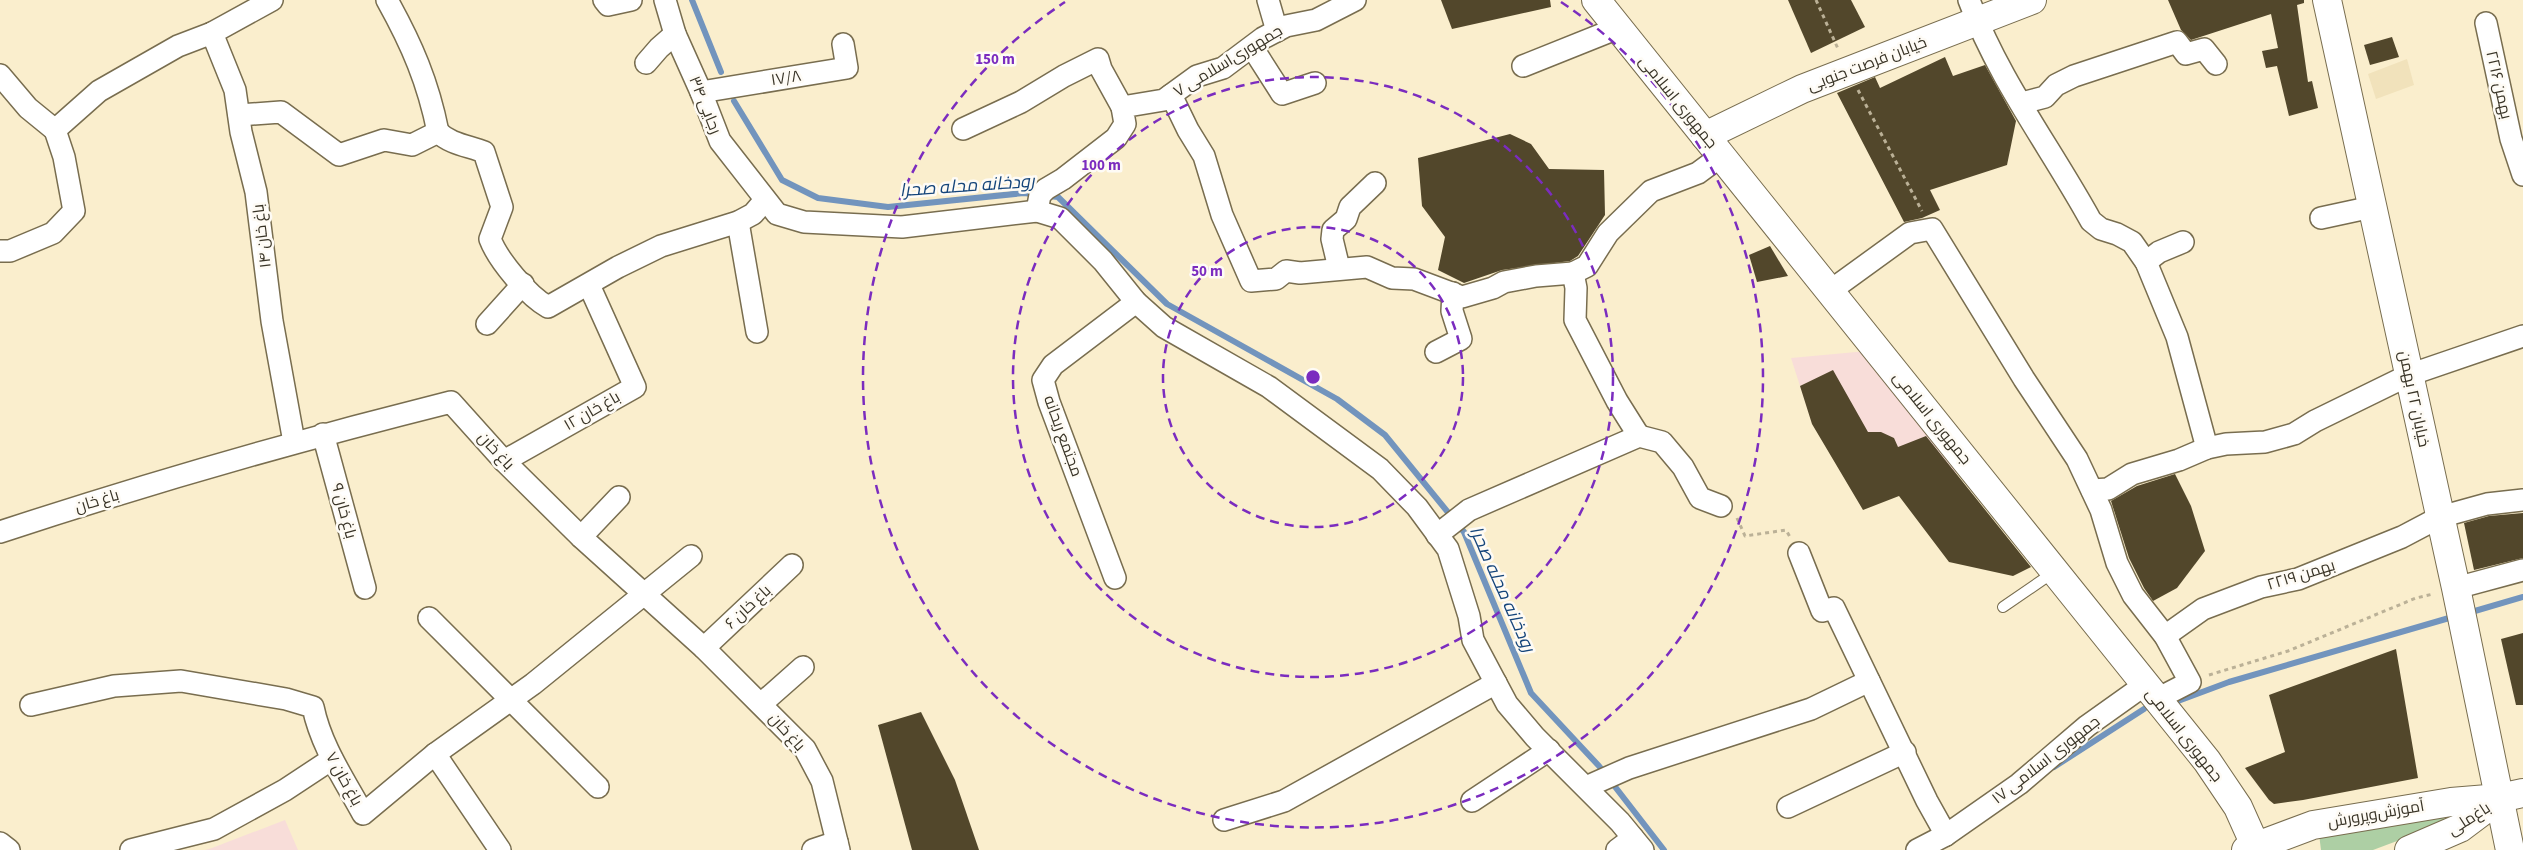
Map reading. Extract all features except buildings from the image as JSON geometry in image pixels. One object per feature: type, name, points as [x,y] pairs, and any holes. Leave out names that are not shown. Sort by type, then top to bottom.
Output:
[{"type":"street","points":[[55,130],[99,91],[178,46],[212,33],[272,0]]},
{"type":"street","points":[[387,0],[411,44],[428,87],[438,132],[447,140],[484,152],[502,206],[490,239],[508,267],[540,302],[548,307],[618,267],[661,246],[738,222],[754,214],[765,200]]},
{"type":"street","points":[[604,0],[608,5],[631,0]]},
{"type":"street","name":"رجایی ۳۴","points":[[665,0],[675,34],[720,141],[777,214],[804,222],[902,227],[1041,198]]},
{"type":"street","points":[[1268,0],[1277,31]]},
{"type":"street","name":"جمهوری‌اسلامی ۷","points":[[1122,107],[1164,100],[1198,76],[1224,68],[1252,47],[1286,26],[1316,20],[1355,0]]},
{"type":"street","name":"جمهوری اسلامی","points":[[1596,0],[2207,761],[2238,807],[2250,848]]},
{"type":"street","name":"خیابان فرصت جنوبی","points":[[1713,146],[1802,89],[1848,71],[1973,11],[2032,0]]},
{"type":"street","name":"خیابان ۲۲ بهمن","points":[[2328,0],[2456,588],[2512,796],[2510,850]]},
{"type":"street","points":[[1973,11],[2039,136],[2091,221],[2101,229],[2117,234],[2132,242],[2146,262],[2177,337],[2207,448]]},
{"type":"street","name":"۲۲بهمن ۱۶","points":[[2486,22],[2511,139],[2523,175]]},
{"type":"street","points":[[1523,66],[1618,28]]},
{"type":"street","name":"باغ خان ۱۴","points":[[212,33],[235,90],[238,115],[256,192],[272,320],[294,442]]},
{"type":"street","points":[[646,63],[675,34]]},
{"type":"street","points":[[2022,104],[2045,98],[2056,84],[2074,76],[2177,42],[2186,54],[2204,49],[2216,64]]},
{"type":"street","name":"۱۷/۸","points":[[701,92],[847,68],[843,44]]},
{"type":"street","points":[[1252,47],[1282,94],[1315,83]]},
{"type":"street","points":[[963,128],[1021,102],[1064,76],[1098,59],[1101,70],[1122,107],[1125,124],[1116,138],[1041,198],[1103,261],[1136,302],[1164,327],[1269,387],[1380,469],[1416,507],[1448,549],[1469,616],[1473,640],[1508,704],[1549,750],[1587,787],[1631,846]]},
{"type":"street","points":[[0,75],[28,108],[55,130],[64,157],[74,211],[53,233],[10,251],[0,251]]},
{"type":"street","points":[[1171,95],[1188,130],[1204,156],[1222,215],[1251,281],[1276,279],[1286,271],[1300,273],[1339,268],[1367,267],[1392,278],[1414,279],[1462,298],[1493,288],[1504,282],[1536,276],[1572,273],[1587,266],[1608,233],[1651,191],[1698,173],[1713,146]]},
{"type":"street","points":[[238,115],[281,112],[339,155],[384,140],[412,145],[438,132]]},
{"type":"street","points":[[1339,268],[1332,239],[1333,230],[1346,219],[1350,207],[1375,183]]},
{"type":"street","points":[[2321,218],[2372,207]]},
{"type":"street","points":[[738,222],[757,332]]},
{"type":"street","points":[[1830,291],[1910,233],[1932,228],[2024,379],[2077,458],[2092,490],[2117,563],[2133,595],[2165,636],[2190,682]]},
{"type":"street","points":[[2146,262],[2159,252],[2183,242]]},
{"type":"street","points":[[1572,273],[1576,288],[1576,320],[1617,400],[1639,436]]},
{"type":"street","points":[[488,324],[523,284]]},
{"type":"street","name":"باغ خان ۱۲","points":[[504,461],[635,387],[589,285]]},
{"type":"street","points":[[1436,352],[1461,339],[1452,311],[1453,294]]},
{"type":"street","name":"مجتمع ریحانه","points":[[1115,578],[1049,402],[1043,380],[1053,365],[1136,302]]},
{"type":"street","points":[[2092,490],[2108,489],[2132,474],[2180,460],[2207,448],[2226,444],[2265,442],[2294,434],[2315,421],[2409,375],[2523,336]]},
{"type":"street","name":"باغ خان","points":[[0,532],[94,501],[294,442],[451,402],[504,461],[581,537],[704,648],[804,749],[822,781],[838,846]]},
{"type":"street","name":"باغ خان ۹","points":[[323,434],[365,588]]},
{"type":"street","points":[[1438,535],[1469,510],[1639,436],[1662,442],[1683,467],[1700,498],[1721,506]]},
{"type":"street","points":[[581,537],[619,497]]},
{"type":"street","name":"۲۲بهمن ۱۹","points":[[2165,636],[2203,609],[2261,587],[2298,579],[2402,537],[2440,517],[2487,504],[2523,500]]},
{"type":"street","points":[[1799,554],[1822,611],[1834,608],[1927,801],[1946,835]]},
{"type":"street","name":"باغ خان ۷","points":[[31,705],[114,686],[181,681],[277,698],[314,707],[317,725],[332,759],[363,814],[435,754],[512,700],[691,556]]},
{"type":"street","name":"باغ خان ۶","points":[[704,648],[792,565]]},
{"type":"street","points":[[2456,588],[2523,570]]},
{"type":"street","points":[[428,618],[598,787]]},
{"type":"street","points":[[761,704],[804,667]]},
{"type":"street","points":[[1587,787],[1629,768],[1811,709],[1870,681]]},
{"type":"street","name":"جمهوری اسلامی ۱۷","points":[[1917,850],[1946,835],[2019,784],[2087,726],[2151,691],[2190,682]]},
{"type":"street","points":[[1224,820],[1284,801],[1496,683]]},
{"type":"street","points":[[1472,800],[1549,750]]},
{"type":"street","points":[[1788,807],[1905,752]]},
{"type":"street","points":[[435,754],[500,850]]},
{"type":"street","points":[[132,850],[214,829],[285,790],[332,759]]},
{"type":"street","name":"آموزش‌و‌پرورش","points":[[2250,848],[2313,825],[2451,802],[2512,796]]},
{"type":"street","name":"باغ‌ملی","points":[[2418,849],[2460,828],[2512,796]]},
{"type":"street","points":[[2451,802],[2461,807],[2464,812],[2465,818],[2460,828]]},
{"type":"street","points":[[0,843],[9,850]]},
{"type":"street","points":[[813,850],[838,846]]},
{"type":"lane","points":[[2003,607],[2055,571]]},
{"type":"path","points":[[1816,0],[1848,71],[1933,231]]},
{"type":"path","points":[[1721,506],[1740,520],[1745,536],[1786,530],[1799,554]]},
{"type":"path","points":[[2190,682],[2241,664],[2288,651],[2416,598],[2456,588]]},
{"type":"shaded area","points":[[2407,59],[2414,85],[2376,99],[2368,74]]},
{"type":"shaded area","points":[[1867,351],[1960,472],[1863,509],[1812,423],[1791,358]]},
{"type":"shaded area","points":[[285,820],[298,850],[205,850],[212,848]]},
{"type":"green space","points":[[2457,810],[2461,817],[2373,850],[2321,850],[2319,834]]},
{"type":"waterway","points":[[692,0],[721,72]]},
{"type":"waterway","name":"رودخانه محله صحرا","points":[[734,101],[782,180],[818,198],[888,207],[1024,193],[1058,197],[1167,304],[1337,399],[1385,435],[1464,532],[1531,693],[1599,766],[1664,850]]},
{"type":"waterway","points":[[2468,613],[2523,597]]},
{"type":"waterway","points":[[2178,701],[2229,682],[2456,616]]},
{"type":"waterway","points":[[2054,767],[2144,709]]}]
